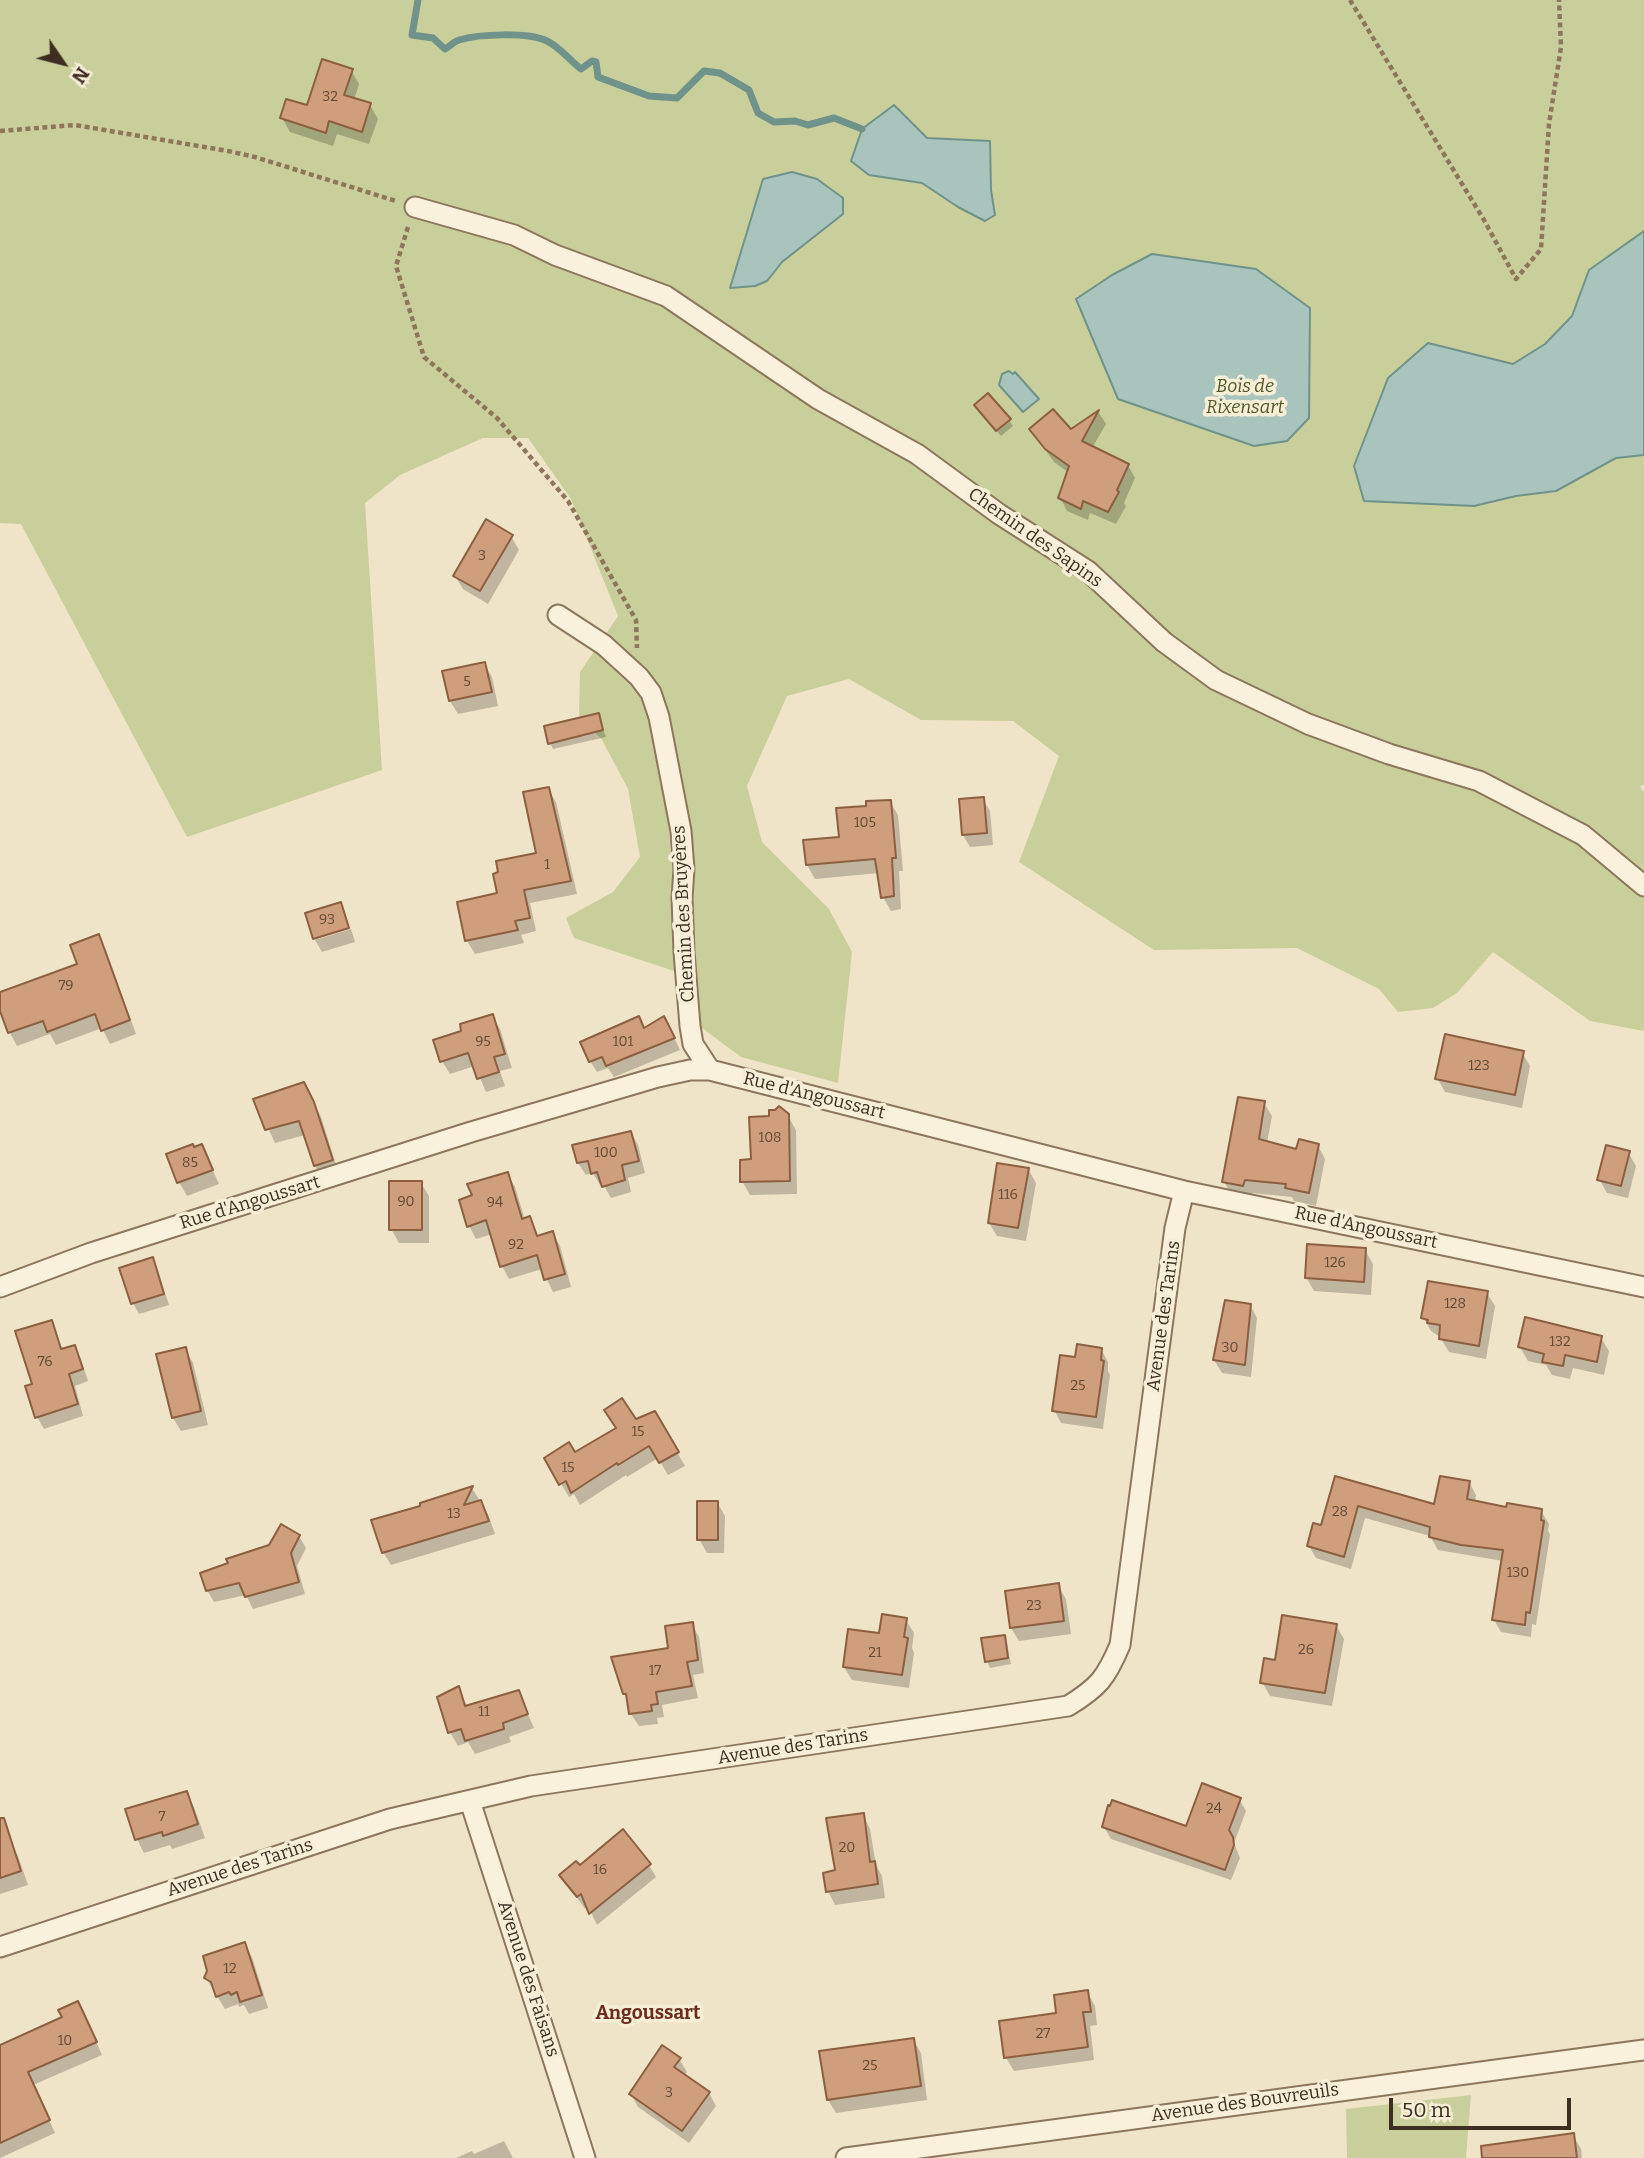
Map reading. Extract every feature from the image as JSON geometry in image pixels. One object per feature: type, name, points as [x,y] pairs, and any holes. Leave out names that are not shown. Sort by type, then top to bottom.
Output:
[{"type":"street","name":"Chemin des Sapins","points":[[415,207],[514,235],[555,255],[666,296],[818,399],[891,437],[999,514],[1088,571],[1164,642],[1216,680],[1308,724],[1389,754],[1479,781],[1583,835],[1644,886]]},
{"type":"street","name":"Chemin des Bruyères","points":[[558,615],[604,645],[639,677],[651,693],[659,717],[681,831],[684,952],[690,1027],[693,1044],[710,1070]]},
{"type":"street","name":"Rue d'Angoussart","points":[[0,1287],[91,1253],[510,1121],[690,1070],[710,1070],[1184,1191],[1644,1287]]},
{"type":"street","name":"Avenue des Tarins","points":[[0,1947],[390,1819],[531,1786],[1068,1706],[1092,1692],[1109,1672],[1120,1645],[1175,1228],[1184,1191]]},
{"type":"street","name":"Avenue des Faisans","points":[[470,1801],[585,2158]]},
{"type":"street","name":"Avenue des Bouvreuils","points":[[846,2158],[1644,2050]]},
{"type":"path","points":[[1350,0],[1484,220],[1516,279],[1541,249],[1549,124],[1561,47],[1559,0]]},
{"type":"path","points":[[0,131],[75,125],[228,151],[415,207],[396,266],[424,357],[498,418],[568,501],[635,620],[639,677]]},
{"type":"green space","name":"Bois de Rixensart","points":[[0,0],[1644,0],[1644,785],[1640,786],[1644,792],[1644,1031],[1590,1021],[1493,952],[1457,993],[1433,1008],[1398,1012],[1379,989],[1297,948],[1154,950],[1019,862],[1059,756],[1013,721],[921,720],[849,679],[787,696],[747,786],[762,842],[829,909],[852,952],[838,1083],[741,1057],[694,1022],[677,972],[574,938],[566,918],[613,892],[640,857],[628,789],[602,740],[579,715],[580,672],[618,616],[571,499],[528,438],[483,438],[400,475],[365,503],[382,770],[187,837],[21,524],[0,523]]},
{"type":"green space","points":[[1471,2095],[1466,2158],[1347,2158],[1346,2109]]},
{"type":"water","points":[[894,105],[927,138],[990,141],[991,190],[995,215],[985,221],[922,183],[869,175],[851,161],[862,129]]},
{"type":"water","points":[[792,172],[817,179],[843,198],[843,214],[782,262],[767,281],[755,286],[730,288],[763,179]]},
{"type":"water","points":[[1644,231],[1644,455],[1616,458],[1556,491],[1516,496],[1474,506],[1364,501],[1354,466],[1388,378],[1428,343],[1513,364],[1545,344],[1572,316],[1589,270]]},
{"type":"water","points":[[1152,254],[1256,269],[1310,308],[1309,418],[1287,441],[1254,446],[1118,399],[1076,299],[1112,275]]},
{"type":"water","points":[[1009,371],[1013,374],[1015,372],[1039,399],[1023,412],[999,385],[1002,374]]},
{"type":"building","points":[[322,59],[353,69],[344,95],[371,103],[362,132],[329,121],[326,133],[280,118],[286,99],[307,105]]},
{"type":"building","points":[[988,393],[1011,419],[996,431],[974,405]]},
{"type":"building","points":[[1053,409],[1071,429],[1099,410],[1082,441],[1129,464],[1108,512],[1083,501],[1081,509],[1058,498],[1069,466],[1045,449],[1029,429]]},
{"type":"building","points":[[486,519],[513,535],[480,591],[453,576]]},
{"type":"building","points":[[485,662],[492,692],[449,701],[442,671]]},
{"type":"building","points":[[599,713],[603,730],[548,744],[544,726]]},
{"type":"building","points":[[549,787],[571,881],[524,890],[530,918],[515,921],[518,930],[465,941],[457,902],[497,893],[493,874],[498,872],[496,861],[536,853],[523,792]]},
{"type":"building","points":[[984,797],[987,833],[962,835],[959,799]]},
{"type":"building","points":[[891,800],[896,858],[892,858],[894,896],[881,898],[875,859],[806,865],[803,840],[839,837],[836,808],[866,806],[866,801]]},
{"type":"building","points":[[341,902],[349,928],[313,939],[305,913]]},
{"type":"building","points":[[99,934],[130,1020],[101,1031],[95,1014],[47,1032],[43,1021],[8,1033],[0,1011],[0,992],[77,964],[70,945]]},
{"type":"building","points":[[493,1014],[505,1054],[494,1057],[499,1072],[477,1079],[468,1053],[440,1062],[433,1040],[461,1031],[460,1024]]},
{"type":"building","points":[[639,1016],[644,1028],[664,1016],[675,1038],[606,1066],[602,1057],[589,1062],[580,1042]]},
{"type":"building","points":[[1445,1034],[1524,1051],[1515,1095],[1435,1079]]},
{"type":"building","points":[[304,1082],[314,1102],[333,1160],[314,1166],[299,1121],[265,1130],[253,1099]]},
{"type":"building","points":[[1238,1097],[1265,1101],[1259,1139],[1296,1149],[1299,1139],[1319,1144],[1309,1193],[1285,1188],[1286,1184],[1245,1180],[1243,1186],[1222,1182]]},
{"type":"building","points":[[779,1106],[789,1114],[790,1181],[740,1182],[740,1160],[751,1159],[749,1117],[769,1116],[769,1110],[775,1110]]},
{"type":"building","points":[[631,1131],[639,1161],[622,1165],[625,1180],[602,1187],[597,1172],[591,1174],[588,1161],[577,1163],[572,1145]]},
{"type":"building","points":[[193,1144],[194,1147],[202,1144],[213,1170],[177,1183],[166,1154]]},
{"type":"building","points":[[1606,1145],[1630,1151],[1621,1186],[1597,1180]]},
{"type":"building","points":[[997,1163],[1029,1168],[1018,1228],[988,1223]]},
{"type":"building","points":[[508,1172],[522,1219],[530,1216],[537,1236],[553,1231],[565,1274],[544,1280],[537,1255],[500,1267],[486,1220],[467,1227],[459,1200],[472,1195],[467,1184]]},
{"type":"building","points":[[389,1181],[422,1181],[422,1230],[389,1230]]},
{"type":"building","points":[[1307,1244],[1366,1248],[1364,1282],[1305,1278]]},
{"type":"building","points":[[153,1257],[164,1294],[131,1304],[119,1268]]},
{"type":"building","points":[[1428,1281],[1488,1291],[1479,1346],[1439,1339],[1440,1325],[1427,1323],[1428,1320],[1421,1318]]},
{"type":"building","points":[[1225,1300],[1251,1304],[1245,1365],[1213,1360]]},
{"type":"building","points":[[1525,1317],[1602,1336],[1597,1362],[1565,1355],[1563,1366],[1542,1362],[1544,1354],[1518,1347]]},
{"type":"building","points":[[52,1320],[61,1349],[75,1345],[83,1369],[69,1374],[78,1404],[35,1418],[25,1386],[32,1384],[15,1331]]},
{"type":"building","points":[[1077,1344],[1102,1348],[1101,1360],[1104,1361],[1096,1417],[1052,1411],[1060,1355],[1075,1357]]},
{"type":"building","points":[[186,1347],[201,1411],[172,1418],[156,1354]]},
{"type":"building","points":[[622,1398],[636,1419],[655,1411],[679,1452],[659,1463],[649,1446],[571,1493],[566,1481],[559,1485],[544,1458],[569,1442],[575,1452],[616,1428],[604,1410]]},
{"type":"building","points":[[1335,1476],[1434,1504],[1440,1476],[1470,1481],[1467,1499],[1506,1507],[1507,1503],[1542,1509],[1541,1520],[1544,1521],[1530,1613],[1526,1612],[1525,1625],[1492,1620],[1503,1550],[1461,1545],[1429,1537],[1430,1527],[1358,1506],[1344,1557],[1307,1546],[1313,1523],[1321,1525]]},
{"type":"building","points":[[473,1486],[464,1505],[481,1500],[489,1521],[382,1553],[371,1520],[420,1506],[420,1503]]},
{"type":"building","points":[[697,1501],[718,1501],[718,1540],[697,1540]]},
{"type":"building","points":[[281,1524],[300,1535],[291,1553],[299,1582],[245,1597],[239,1583],[206,1591],[200,1573],[228,1563],[226,1559],[269,1545]]},
{"type":"building","points":[[1059,1583],[1064,1621],[1010,1628],[1005,1591]]},
{"type":"building","points":[[882,1614],[907,1618],[904,1637],[908,1638],[902,1675],[843,1667],[848,1629],[879,1633]]},
{"type":"building","points":[[1282,1615],[1337,1624],[1325,1693],[1260,1683],[1264,1658],[1275,1660]]},
{"type":"building","points":[[693,1622],[698,1660],[687,1662],[692,1686],[656,1692],[658,1704],[651,1705],[652,1711],[629,1714],[626,1694],[623,1694],[611,1657],[668,1648],[665,1626]]},
{"type":"building","points":[[1005,1635],[1008,1658],[985,1662],[981,1638]]},
{"type":"building","points":[[459,1686],[465,1706],[519,1690],[528,1714],[503,1723],[504,1729],[465,1741],[461,1729],[448,1733],[437,1697]]},
{"type":"building","points":[[1202,1783],[1241,1798],[1229,1830],[1234,1845],[1225,1870],[1102,1827],[1112,1800],[1186,1826]]},
{"type":"building","points":[[187,1791],[198,1824],[163,1836],[162,1832],[135,1840],[125,1809]]},
{"type":"building","points":[[864,1813],[870,1862],[875,1861],[878,1884],[826,1892],[823,1873],[835,1870],[826,1818]]},
{"type":"building","points":[[0,1818],[4,1818],[21,1871],[0,1878]]},
{"type":"building","points":[[623,1829],[651,1864],[589,1914],[581,1894],[577,1897],[559,1875],[576,1861],[580,1865]]},
{"type":"building","points":[[245,1942],[262,1995],[240,2002],[237,1992],[216,1997],[211,1982],[204,1978],[207,1971],[203,1956]]},
{"type":"building","points":[[1088,1990],[1091,2012],[1083,2012],[1088,2047],[1004,2058],[999,2021],[1056,2013],[1054,1995]]},
{"type":"building","points":[[78,2001],[97,2042],[28,2072],[50,2120],[0,2143],[0,2045],[62,2017],[58,2010]]},
{"type":"building","points":[[914,2038],[921,2086],[827,2100],[819,2051]]},
{"type":"building","points":[[662,2045],[681,2058],[674,2067],[710,2092],[682,2131],[629,2094]]},
{"type":"building","points":[[1574,2133],[1577,2158],[1482,2158],[1481,2146]]},
{"type":"waterway","points":[[418,0],[412,35],[433,38],[445,49],[459,40],[479,36],[516,35],[539,38],[557,47],[581,69],[592,61],[596,62],[598,77],[649,96],[677,98],[704,71],[720,73],[749,90],[758,113],[774,122],[795,121],[808,125],[834,118],[862,129]]},
{"type":"district","name":"Angoussart","points":[[648,2014]]}]
